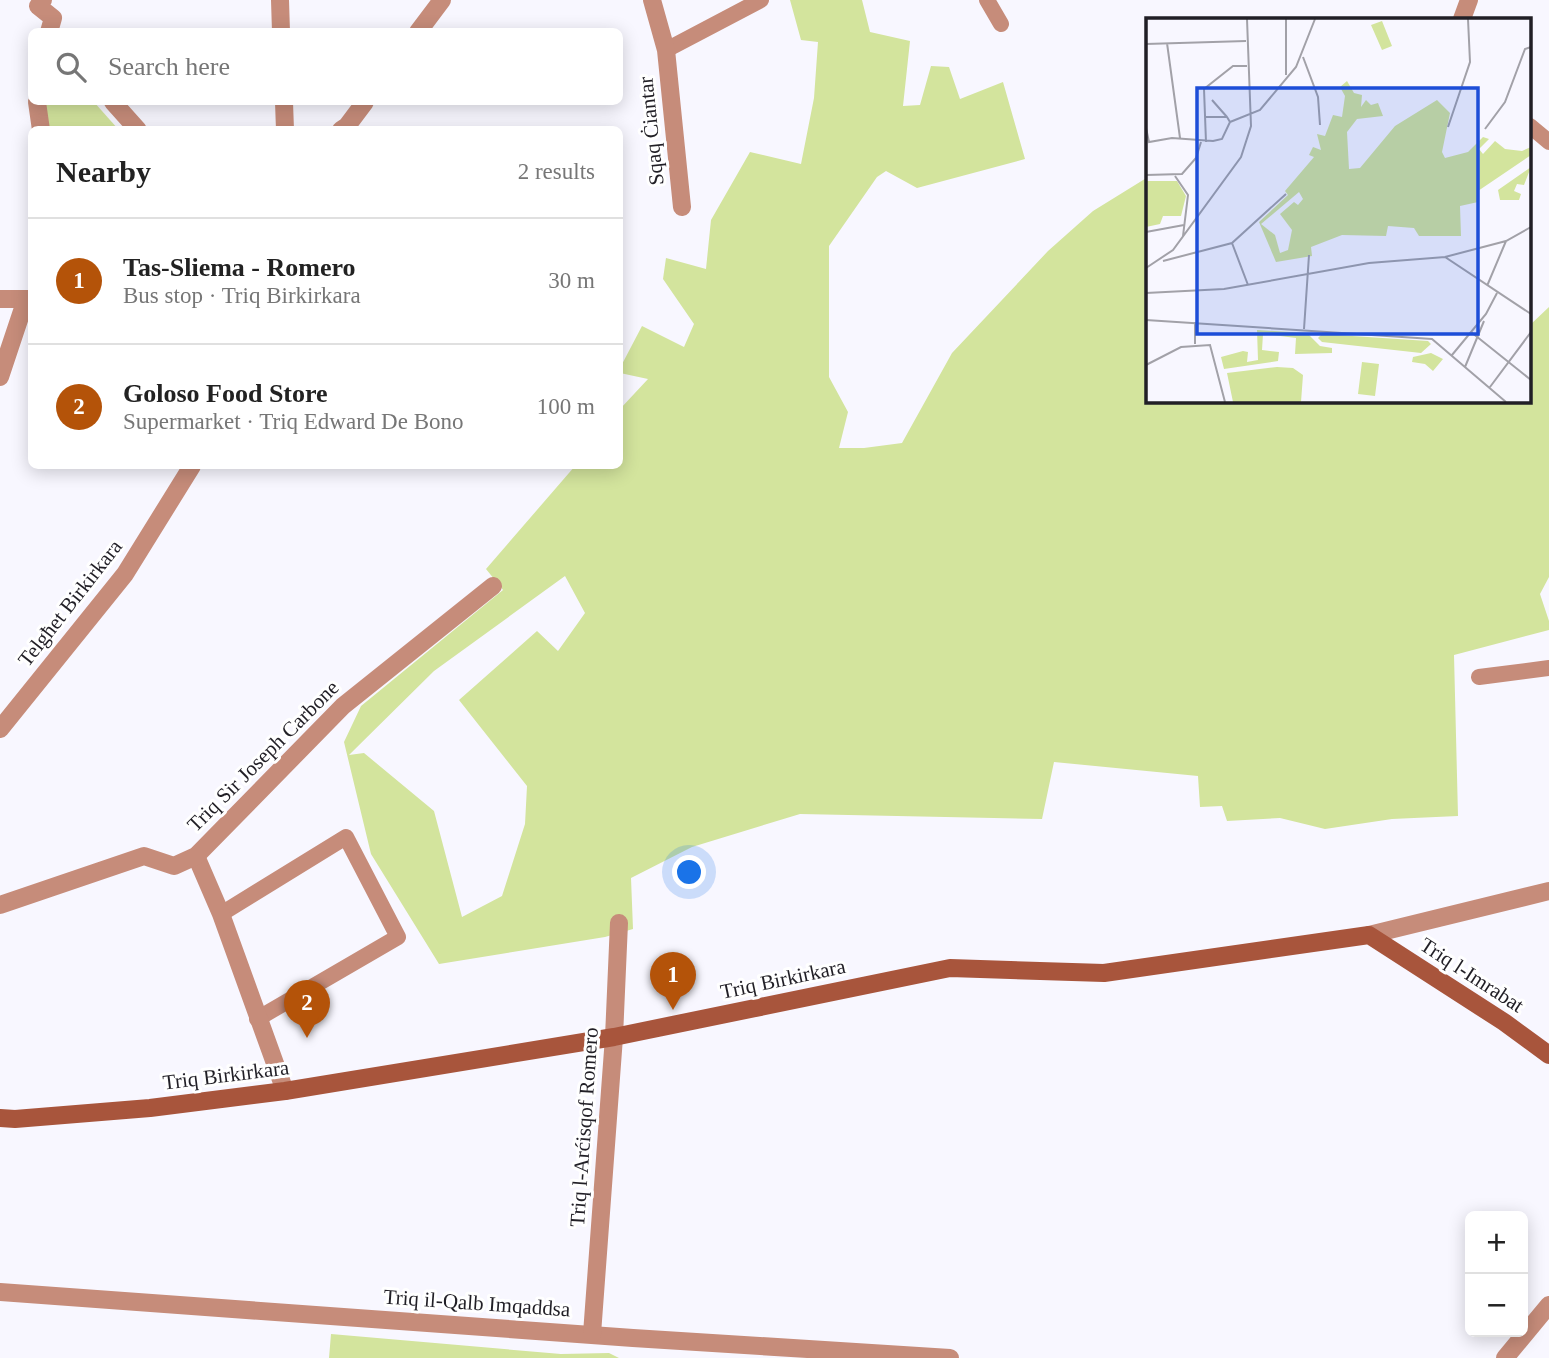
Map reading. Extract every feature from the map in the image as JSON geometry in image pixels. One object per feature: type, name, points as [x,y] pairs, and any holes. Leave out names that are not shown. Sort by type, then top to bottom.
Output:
[{"type":"main road","name":"Triq Birkirkara","points":[[0,1118],[150,1108],[285,1091],[614,1037],[950,968],[1104,972],[1369,935]]},
{"type":"main road","name":"Triq l-Imrabat","points":[[1369,935],[1504,1022],[1549,1055]]},
{"type":"street","points":[[43,0],[38,6],[53,18],[50,28]]},
{"type":"street","points":[[280,0],[281,28]]},
{"type":"street","points":[[421,28],[442,0]]},
{"type":"street","name":"Sqaq Ċiantar","points":[[652,0],[666,50],[682,207]]},
{"type":"street","points":[[1462,18],[1469,0]]},
{"type":"street","points":[[37,105],[40,126]]},
{"type":"street","points":[[116,105],[134,126]]},
{"type":"street","points":[[284,105],[285,126]]},
{"type":"street","points":[[344,126],[362,105]]},
{"type":"street","points":[[0,299],[28,299]]},
{"type":"street","points":[[0,377],[28,302]]},
{"type":"street","name":"Telgħet Birkirkara","points":[[0,729],[125,574],[190,469]]},
{"type":"street","name":"Triq Sir Joseph Carbone","points":[[0,905],[144,856],[174,866],[196,856],[343,706],[493,586]]},
{"type":"street","points":[[196,856],[221,914],[285,1091]]},
{"type":"street","points":[[1369,935],[1549,891]]},
{"type":"street","name":"Triq l-Arćisqof Romero","points":[[592,1334],[614,1037],[619,923]]},
{"type":"street","name":"Triq il-Qalb Imqaddsa","points":[[0,1292],[950,1358]]},
{"type":"street","points":[[1513,1355],[1549,1305]]},
{"type":"lane","name":"Sqaq Ċiantar","points":[[666,50],[761,0]]},
{"type":"lane","points":[[987,0],[1002,24]]},
{"type":"lane","points":[[1532,128],[1549,142]]},
{"type":"lane","points":[[1479,677],[1549,668]]},
{"type":"lane","points":[[221,914],[346,837],[398,937],[257,1019]]},
{"type":"green space","points":[[790,0],[862,0],[870,32],[910,41],[903,106],[920,105],[931,66],[949,67],[960,99],[1003,82],[1025,159],[917,188],[886,171],[877,177],[829,246],[829,377],[848,412],[839,448],[902,443],[952,353],[1048,251],[1093,211],[1146,178],[1146,402],[1532,402],[1532,323],[1549,307],[1549,577],[1540,594],[1549,621],[1549,630],[1454,655],[1458,816],[1392,819],[1325,829],[1280,818],[1227,821],[1222,806],[1200,807],[1198,776],[1054,762],[1042,819],[800,814],[692,847],[631,878],[633,929],[605,937],[439,964],[371,854],[344,742],[361,706],[503,590],[486,569],[572,469],[623,469],[623,406],[648,379],[623,374],[623,362],[642,326],[684,347],[694,324],[663,279],[666,258],[706,269],[711,220],[750,152],[801,164],[814,98],[818,42],[801,40]],"holes":[[[565,576],[585,613],[558,651],[537,631],[459,700],[527,786],[525,824],[502,896],[462,917],[434,811],[364,753],[349,755],[434,671]]]},
{"type":"green space","points":[[41,105],[97,105],[115,126],[43,126]]},
{"type":"green space","points":[[331,1334],[561,1354],[609,1353],[619,1358],[329,1358]]},
{"type":"place","name":"Tas-Sliema - Romero","points":[[673,1010]]},
{"type":"place","name":"Goloso Food Store","points":[[307,1038]]}]
